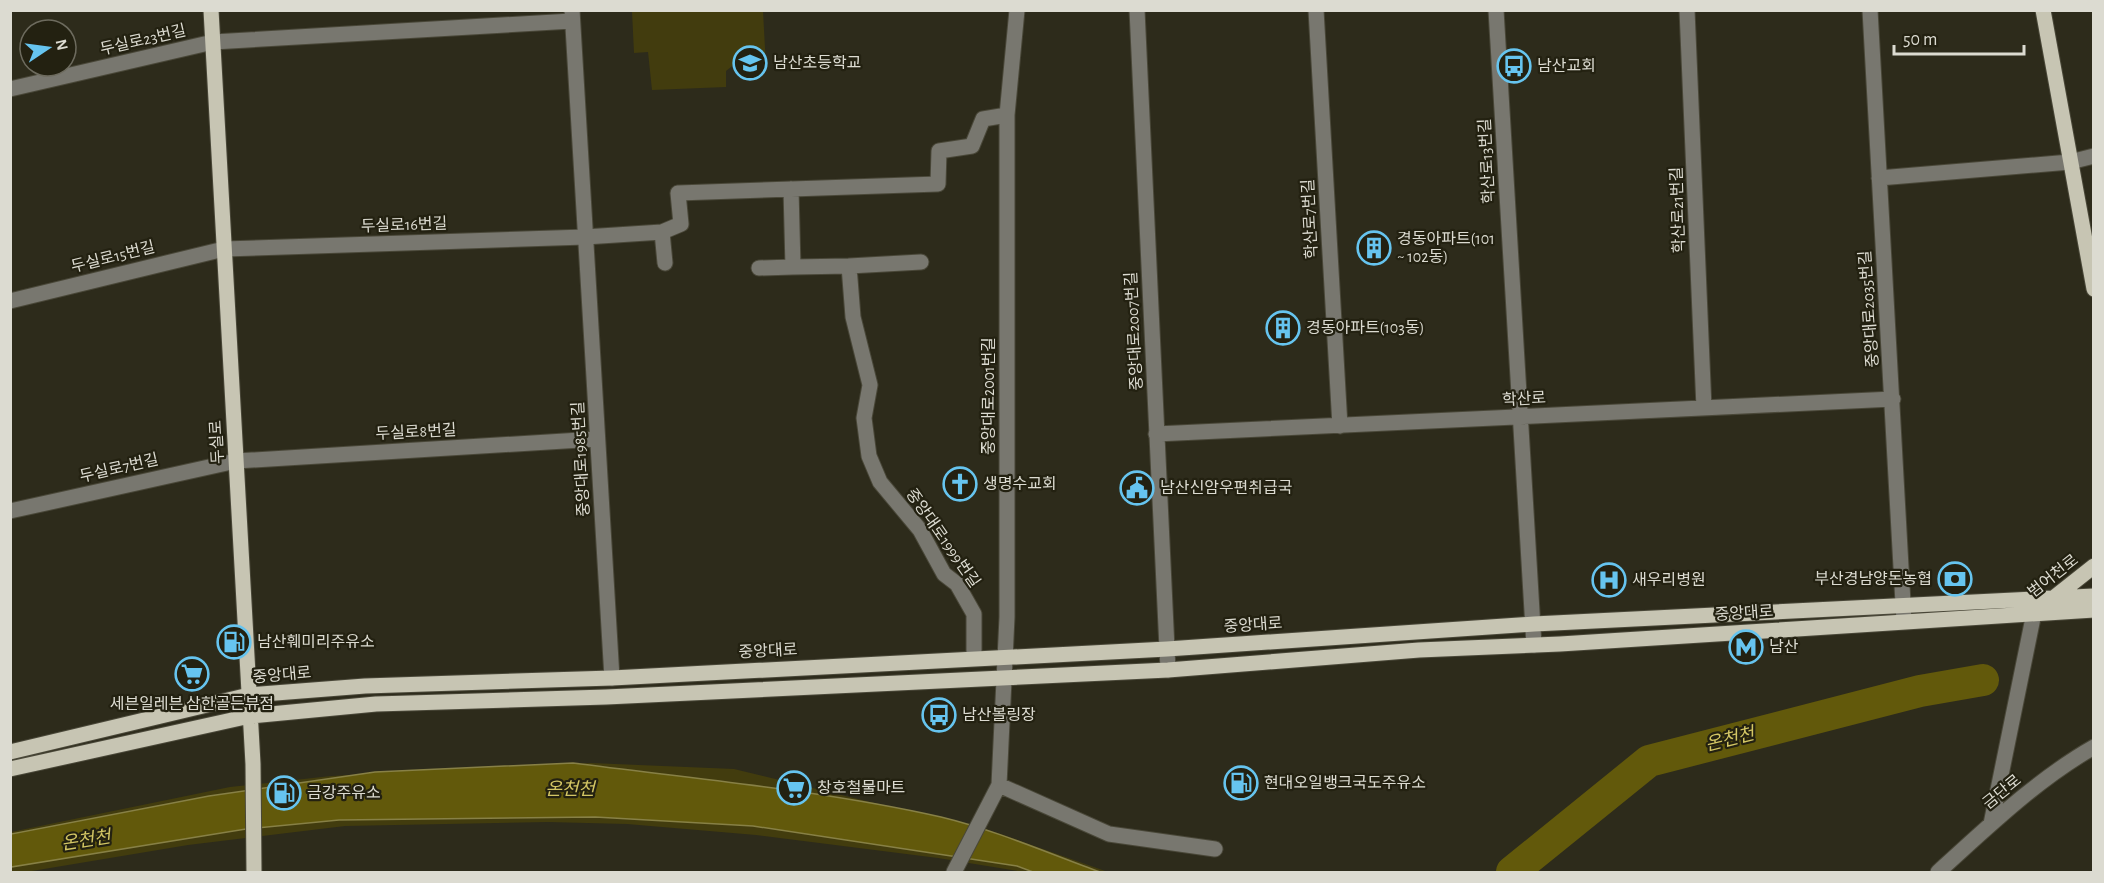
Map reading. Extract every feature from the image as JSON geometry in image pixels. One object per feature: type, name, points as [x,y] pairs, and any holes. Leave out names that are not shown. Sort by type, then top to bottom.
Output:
[{"type":"main road","name":"두실로","points":[[211,10],[253,764],[254,866]]},
{"type":"main road","points":[[2043,10],[2094,289]]},
{"type":"main road","name":"범어천로","points":[[2034,613],[2094,566]]},
{"type":"main road","name":"중앙대로","points":[[10,769],[250,716],[376,704],[606,697],[1168,670],[1419,650],[1534,645],[2094,596]]},
{"type":"main road","name":"중앙대로","points":[[10,752],[249,695],[365,686],[612,678],[1167,649],[1534,624],[2094,610]]},
{"type":"street","name":"중앙대로2001번길","points":[[1003,677],[1007,617],[1008,115],[1017,10]]},
{"type":"street","name":"중앙대로2007번길","points":[[1137,10],[1168,670]]},
{"type":"street","name":"학산로7번길","points":[[1317,10],[1340,426]]},
{"type":"street","name":"학산로13번길","points":[[1496,10],[1520,417]]},
{"type":"street","name":"학산로21번길","points":[[1687,10],[1704,408]]},
{"type":"street","name":"중앙대로2035번길","points":[[1870,10],[1903,613]]},
{"type":"street","name":"두실로23번길","points":[[10,89],[213,42],[572,16]]},
{"type":"street","name":"중앙대로1985번길","points":[[572,16],[612,678]]},
{"type":"street","points":[[585,237],[662,232],[681,224],[678,193],[938,184],[939,151],[972,146],[983,118],[1008,115]]},
{"type":"street","points":[[1879,178],[2070,162],[2094,156]]},
{"type":"street","points":[[791,189],[793,267]]},
{"type":"street","points":[[662,232],[665,263]]},
{"type":"street","name":"두실로16번길","points":[[224,249],[585,237]]},
{"type":"street","name":"두실로15번길","points":[[10,301],[224,249]]},
{"type":"street","points":[[759,268],[921,262]]},
{"type":"street","name":"중앙대로1999번길","points":[[849,266],[853,317],[870,385],[864,418],[869,456],[880,482],[920,530],[944,574],[957,584],[974,614],[974,658]]},
{"type":"street","name":"학산로","points":[[1156,434],[1893,399]]},
{"type":"street","points":[[1520,417],[1534,645]]},
{"type":"street","name":"두실로8번길","points":[[236,461],[597,439]]},
{"type":"street","name":"두실로7번길","points":[[10,511],[236,461]]},
{"type":"street","points":[[1991,824],[2034,613]]},
{"type":"street","points":[[954,873],[999,785],[1003,677]]},
{"type":"street","name":"금단로","points":[[1938,873],[1991,824],[2050,777],[2094,747]]},
{"type":"street","points":[[999,785],[1109,834],[1215,849]]},
{"type":"shaded area","points":[[632,11],[763,11],[766,67],[755,68],[750,63],[736,63],[726,71],[726,87],[652,90],[648,52],[634,53]]},
{"type":"shaded area","name":"온천천","points":[[591,763],[734,769],[998,833],[1108,872],[1024,872],[938,858],[756,835],[627,824],[548,822],[345,826],[188,845],[26,872],[11,872],[11,832],[230,787],[331,776]]},
{"type":"water","name":"온천천","points":[[573,763],[850,799],[941,817],[981,828],[1100,872],[1033,872],[1017,866],[753,826],[595,817],[339,820],[246,829],[11,867],[11,834],[209,796],[375,772]]},
{"type":"waterway","name":"온천천","points":[[1512,872],[1649,761],[1920,691],[1983,680]]},
{"type":"place","name":"남산초등학교","points":[[750,63]]},
{"type":"place","name":"남산교회","points":[[1514,66]]},
{"type":"place","name":"경동아파트(101 ~ 102동)","points":[[1374,248]]},
{"type":"place","name":"경동아파트(103동)","points":[[1283,328]]},
{"type":"place","name":"생명수교회","points":[[960,484]]},
{"type":"place","name":"남산신암우편취급국","points":[[1137,488]]},
{"type":"place","name":"부산경남양돈농협","points":[[1955,579]]},
{"type":"place","name":"새우리병원","points":[[1609,580]]},
{"type":"place","name":"남산훼미리주유소","points":[[234,642]]},
{"type":"place","name":"남산","points":[[1746,647]]},
{"type":"place","name":"세븐일레븐 삼한골든뷰점","points":[[192,674]]},
{"type":"place","name":"남산볼링장","points":[[939,715]]},
{"type":"place","name":"현대오일뱅크국도주유소","points":[[1241,783]]},
{"type":"place","name":"창호철물마트","points":[[794,788]]},
{"type":"place","name":"금강주유소","points":[[284,793]]}]
